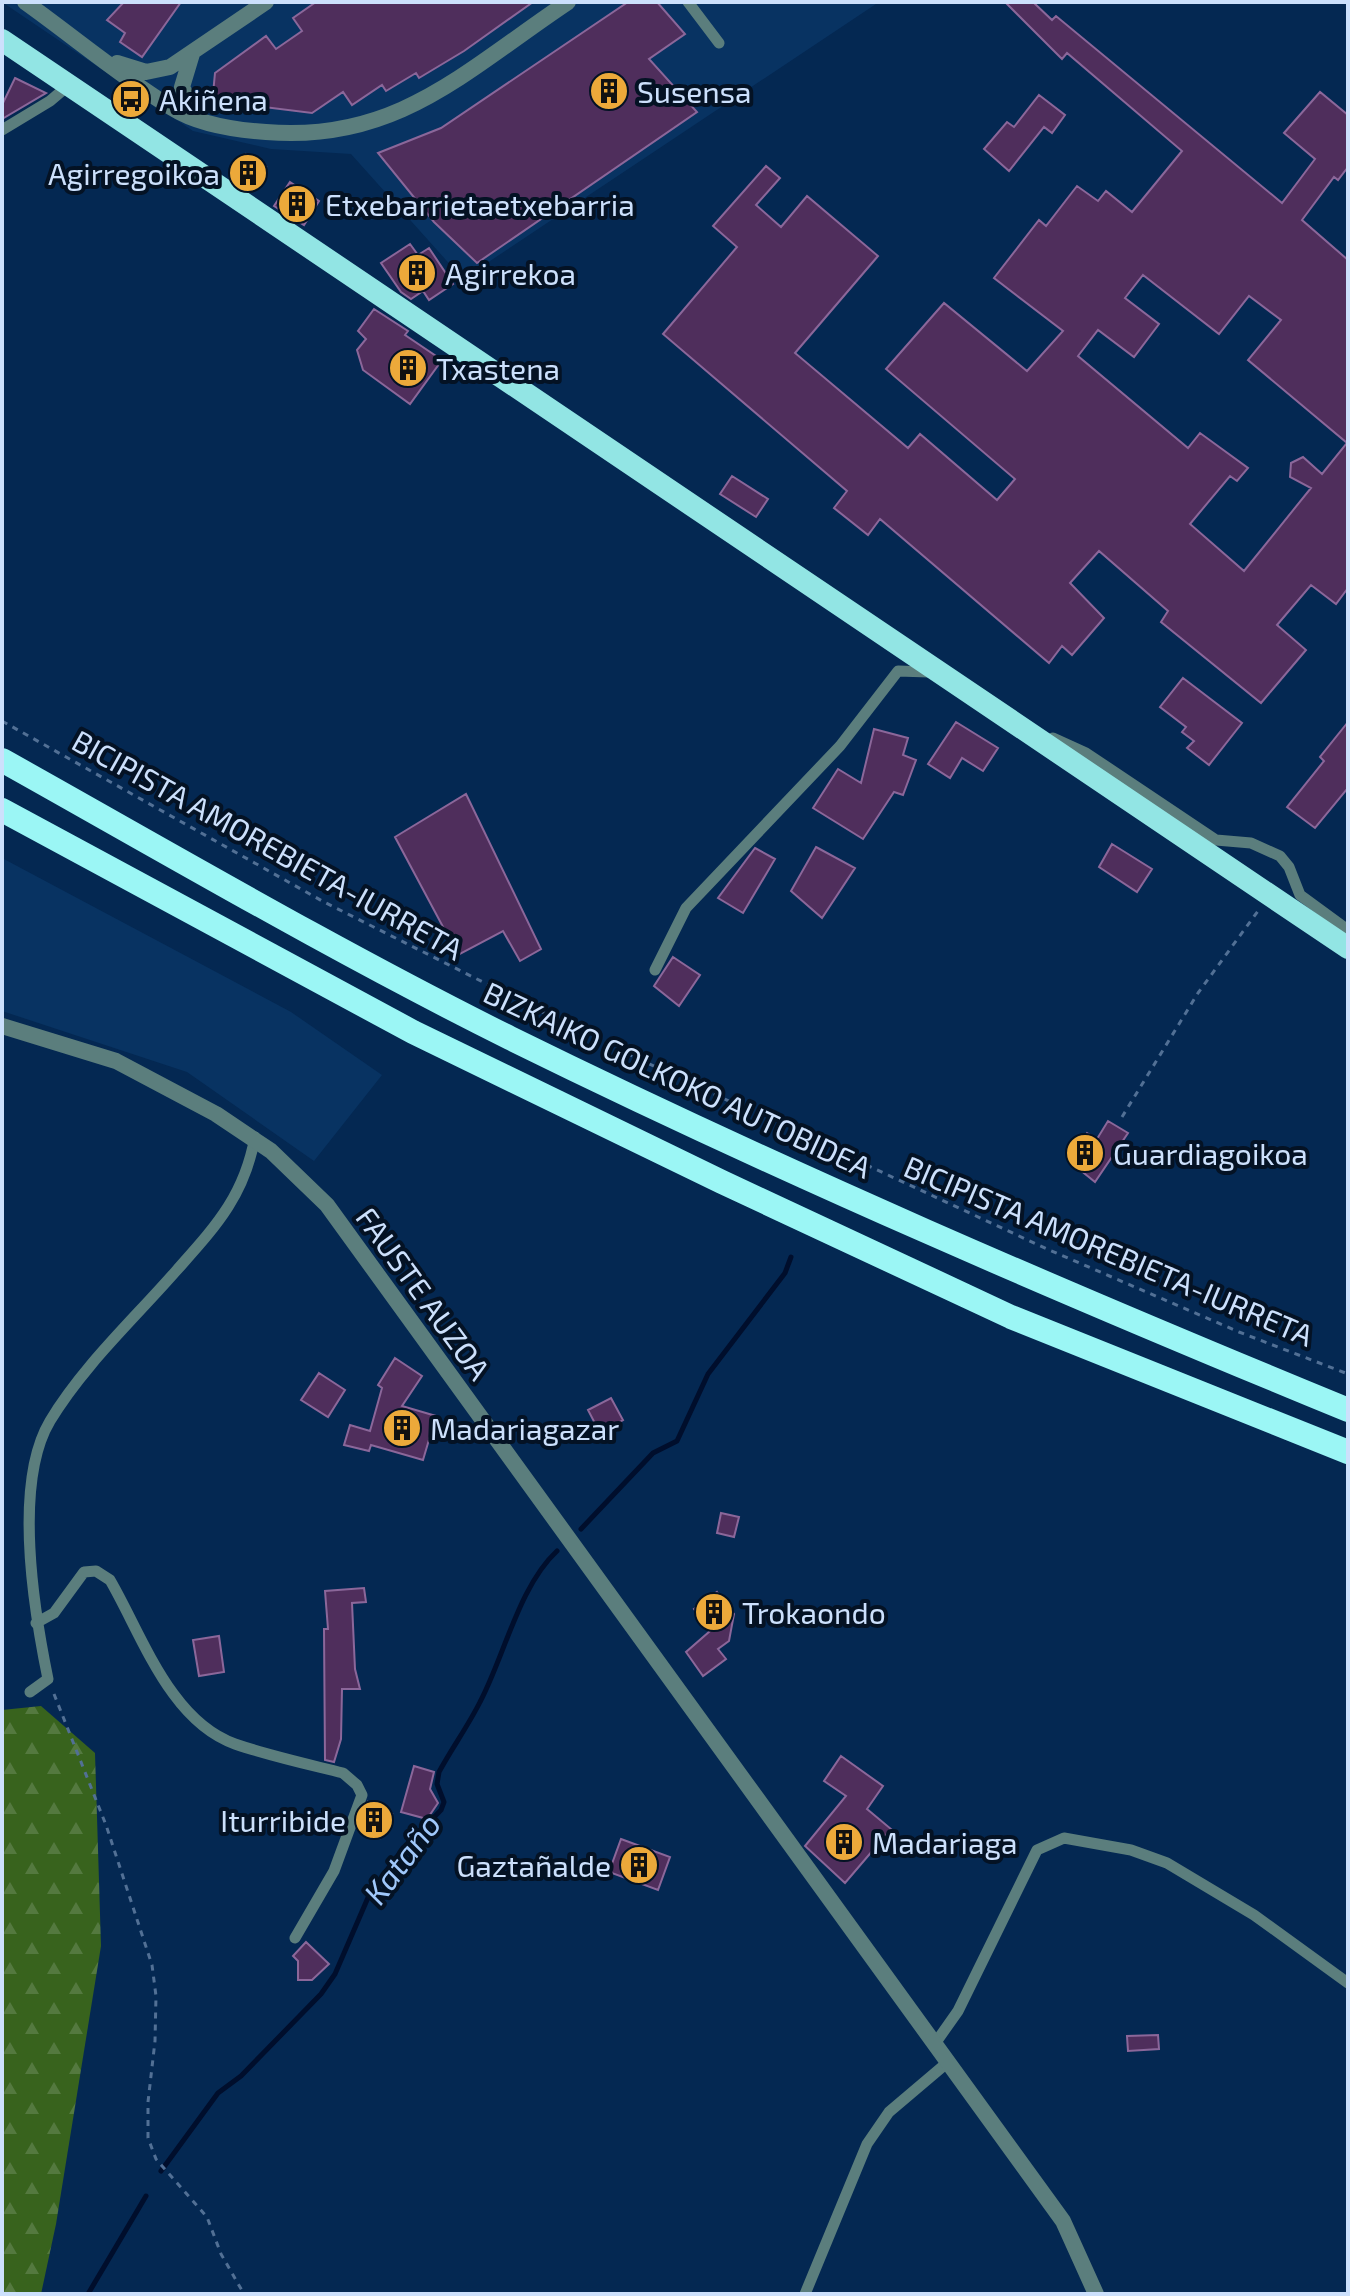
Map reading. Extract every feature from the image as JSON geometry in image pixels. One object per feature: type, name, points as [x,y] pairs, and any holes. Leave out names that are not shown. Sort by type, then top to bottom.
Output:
[{"type":"highway","points":[[4,32],[70,84],[1348,948]]},
{"type":"highway","points":[[4,32],[97,101]]},
{"type":"highway","name":"BIZKAIKO GOLKOKO AUTOBIDEA","points":[[2,760],[326,942],[635,1098],[1004,1264],[1348,1410]]},
{"type":"highway","points":[[2,810],[413,1032],[736,1189],[1011,1317],[1348,1452]]},
{"type":"street","points":[[25,2],[174,110],[246,131],[303,136],[348,131],[417,105],[568,2]]},
{"type":"street","points":[[104,59],[146,72],[170,67],[266,2]]},
{"type":"street","points":[[193,52],[182,87],[197,119]]},
{"type":"street","name":"FAUSTE AUZOA","points":[[2,1026],[116,1061],[255,1137],[327,1205],[1063,2221],[1096,2294]]},
{"type":"lane","points":[[688,2],[719,43]]},
{"type":"lane","points":[[2,130],[50,101],[70,84]]},
{"type":"lane","points":[[888,637],[898,671]]},
{"type":"lane","points":[[655,970],[686,908],[840,746],[898,671],[923,670],[946,676]]},
{"type":"lane","points":[[1025,729],[1086,753],[1216,840],[1251,843],[1280,856],[1289,867],[1300,895],[1348,930]]},
{"type":"lane","points":[[30,1692],[48,1679],[32,1605],[32,1487],[39,1449],[49,1422],[79,1382],[229,1211],[249,1168],[255,1137]]},
{"type":"lane","points":[[36,1623],[54,1613],[84,1572],[96,1571],[110,1580],[183,1706],[210,1731],[234,1744],[343,1773],[357,1785],[362,1795],[348,1840],[295,1938]]},
{"type":"lane","points":[[934,2045],[958,2011],[1037,1850],[1064,1838],[1131,1850],[1167,1863],[1254,1915],[1348,1983]]},
{"type":"lane","points":[[805,2294],[867,2144],[889,2112],[948,2062]]},
{"type":"path","name":"BICIPISTA AMOREBIETA-IURRETA","points":[[2,721],[312,896],[600,1041],[1047,1249],[1239,1332],[1348,1374]]},
{"type":"path","points":[[1122,1117],[1198,993],[1270,895]]},
{"type":"path","points":[[48,1679],[106,1825],[152,1965],[156,1996],[155,2041],[148,2102],[148,2138],[156,2159],[207,2217],[221,2254],[244,2294]]},
{"type":"shaded area","points":[[2,2],[879,2],[463,279],[351,154],[271,149],[193,131]]},
{"type":"shaded area","points":[[2,858],[291,1012],[382,1075],[314,1161],[187,1072],[2,1011]]},
{"type":"green space","points":[[41,1706],[95,1753],[101,1946],[56,2224],[41,2294],[2,2294],[2,1710]]},
{"type":"building","points":[[124,2],[181,2],[142,57],[120,42],[125,33],[107,20]]},
{"type":"building","points":[[316,2],[533,2],[464,51],[419,78],[416,73],[386,91],[382,85],[352,105],[343,92],[312,113],[232,103],[213,94],[215,73],[266,36],[276,49],[302,31],[293,18]]},
{"type":"building","points":[[628,2],[657,2],[685,34],[649,59],[697,112],[477,263],[434,222],[378,153],[441,128]]},
{"type":"building","points":[[1005,2],[1033,2],[1052,20],[1056,16],[1282,203],[1315,159],[1284,133],[1320,92],[1348,115],[1348,167],[1338,180],[1334,177],[1302,220],[1348,260],[1348,588],[1336,604],[1311,585],[1277,625],[1306,650],[1261,703],[1161,622],[1168,611],[1099,551],[1070,583],[1104,618],[1072,655],[1062,646],[1049,663],[880,519],[868,535],[834,508],[847,491],[663,334],[737,247],[713,226],[766,166],[780,178],[756,205],[781,227],[807,196],[878,256],[795,353],[908,448],[920,434],[997,500],[1015,479],[886,369],[944,303],[1027,371],[1063,331],[994,278],[1039,220],[1046,226],[1077,186],[1098,201],[1106,191],[1132,212],[1182,151],[1067,53],[1062,59]],"holes":[[[1143,275],[1219,334],[1249,296],[1281,320],[1248,360],[1347,443],[1322,474],[1303,457],[1291,463],[1290,477],[1311,488],[1244,571],[1190,524],[1230,476],[1237,481],[1248,468],[1200,433],[1188,448],[1078,356],[1098,330],[1134,357],[1159,324],[1125,298]]]},
{"type":"building","points":[[15,78],[46,93],[2,119],[2,105]]},
{"type":"building","points":[[1039,95],[1065,115],[1052,133],[1044,127],[1009,171],[984,149],[1007,122],[1014,127]]},
{"type":"building","name":"Agirregoikoa","points":[[246,154],[266,167],[250,190],[230,177]]},
{"type":"building","name":"Etxebarrietaetxebarria","points":[[290,182],[319,201],[304,225],[274,206]]},
{"type":"building","name":"Agirrekoa","points":[[410,244],[418,255],[429,248],[453,284],[429,300],[423,291],[411,299],[401,292],[381,263]]},
{"type":"building","points":[[374,309],[408,331],[405,335],[442,360],[410,404],[363,370],[357,350],[366,339],[358,331]]},
{"type":"building","points":[[732,476],[768,499],[756,517],[720,494]]},
{"type":"building","points":[[1183,678],[1242,723],[1209,765],[1187,748],[1194,741],[1182,732],[1186,727],[1160,707]]},
{"type":"building","points":[[956,722],[998,748],[983,771],[962,758],[950,778],[928,764]]},
{"type":"building","points":[[1348,722],[1348,788],[1315,828],[1287,807],[1324,761],[1320,757]]},
{"type":"building","points":[[874,729],[908,738],[903,755],[916,760],[903,795],[894,792],[863,839],[813,808],[838,769],[861,783]]},
{"type":"building","points":[[466,794],[541,949],[520,961],[503,931],[458,955],[395,837]]},
{"type":"building","points":[[1112,844],[1152,869],[1137,892],[1099,867]]},
{"type":"building","points":[[816,847],[855,868],[822,918],[791,891]]},
{"type":"building","points":[[755,848],[775,859],[743,913],[718,898]]},
{"type":"building","points":[[673,957],[700,975],[679,1006],[654,986]]},
{"type":"building","name":"Guardiagoikoa","points":[[1108,1121],[1128,1133],[1095,1182],[1079,1169],[1086,1159],[1075,1151],[1087,1133],[1097,1139]]},
{"type":"building","name":"Madariagazar","points":[[395,1358],[422,1376],[402,1406],[436,1416],[423,1460],[371,1445],[369,1451],[344,1445],[350,1425],[370,1431],[382,1388],[378,1385]]},
{"type":"building","points":[[319,1373],[345,1390],[328,1417],[301,1400]]},
{"type":"building","points":[[611,1398],[623,1420],[600,1433],[588,1410]]},
{"type":"building","points":[[721,1513],[739,1517],[734,1537],[717,1533]]},
{"type":"building","points":[[364,1588],[366,1602],[352,1603],[355,1669],[360,1689],[342,1689],[341,1739],[334,1762],[325,1760],[324,1629],[328,1629],[325,1591]]},
{"type":"building","points":[[717,1592],[734,1614],[729,1641],[718,1649],[726,1659],[703,1676],[686,1652],[710,1631],[694,1609]]},
{"type":"building","points":[[219,1636],[224,1672],[199,1676],[193,1640]]},
{"type":"building","points":[[841,1756],[883,1786],[867,1809],[891,1829],[845,1883],[805,1846],[846,1796],[824,1781]]},
{"type":"building","points":[[414,1766],[434,1772],[430,1789],[438,1803],[427,1819],[401,1812]]},
{"type":"building","name":"Iturribide","points":[[368,1802],[392,1814],[380,1838],[359,1828]]},
{"type":"building","name":"Gaztañalde","points":[[621,1839],[670,1857],[658,1890],[609,1872]]},
{"type":"building","points":[[306,1942],[329,1964],[312,1980],[298,1980],[298,1961],[293,1956]]},
{"type":"building","points":[[1158,2035],[1159,2049],[1128,2051],[1127,2036]]},
{"type":"waterway","name":"Kataño","points":[[581,1529],[653,1453],[677,1441],[708,1374],[785,1273],[791,1257]]},
{"type":"waterway","name":"Kataño","points":[[161,2171],[218,2093],[241,2076],[321,1994],[335,1974],[370,1893],[402,1850],[441,1810],[444,1802],[437,1784],[439,1772],[489,1684],[532,1583],[557,1551]]},
{"type":"waterway","name":"Kataño","points":[[88,2294],[146,2196]]},
{"type":"place","name":"Susensa","points":[[609,91]]},
{"type":"place","name":"Akiñena","points":[[131,99]]},
{"type":"place","name":"Agirregoikoa","points":[[248,173]]},
{"type":"place","name":"Etxebarrietaetxebarria","points":[[297,204]]},
{"type":"place","name":"Agirrekoa","points":[[417,273]]},
{"type":"place","name":"Txastena","points":[[408,368]]},
{"type":"place","name":"Guardiagoikoa","points":[[1085,1153]]},
{"type":"place","name":"Madariagazar","points":[[402,1428]]},
{"type":"place","name":"Trokaondo","points":[[714,1612]]},
{"type":"place","name":"Iturribide","points":[[374,1820]]},
{"type":"place","name":"Madariaga","points":[[844,1842]]},
{"type":"place","name":"Gaztañalde","points":[[639,1865]]}]
